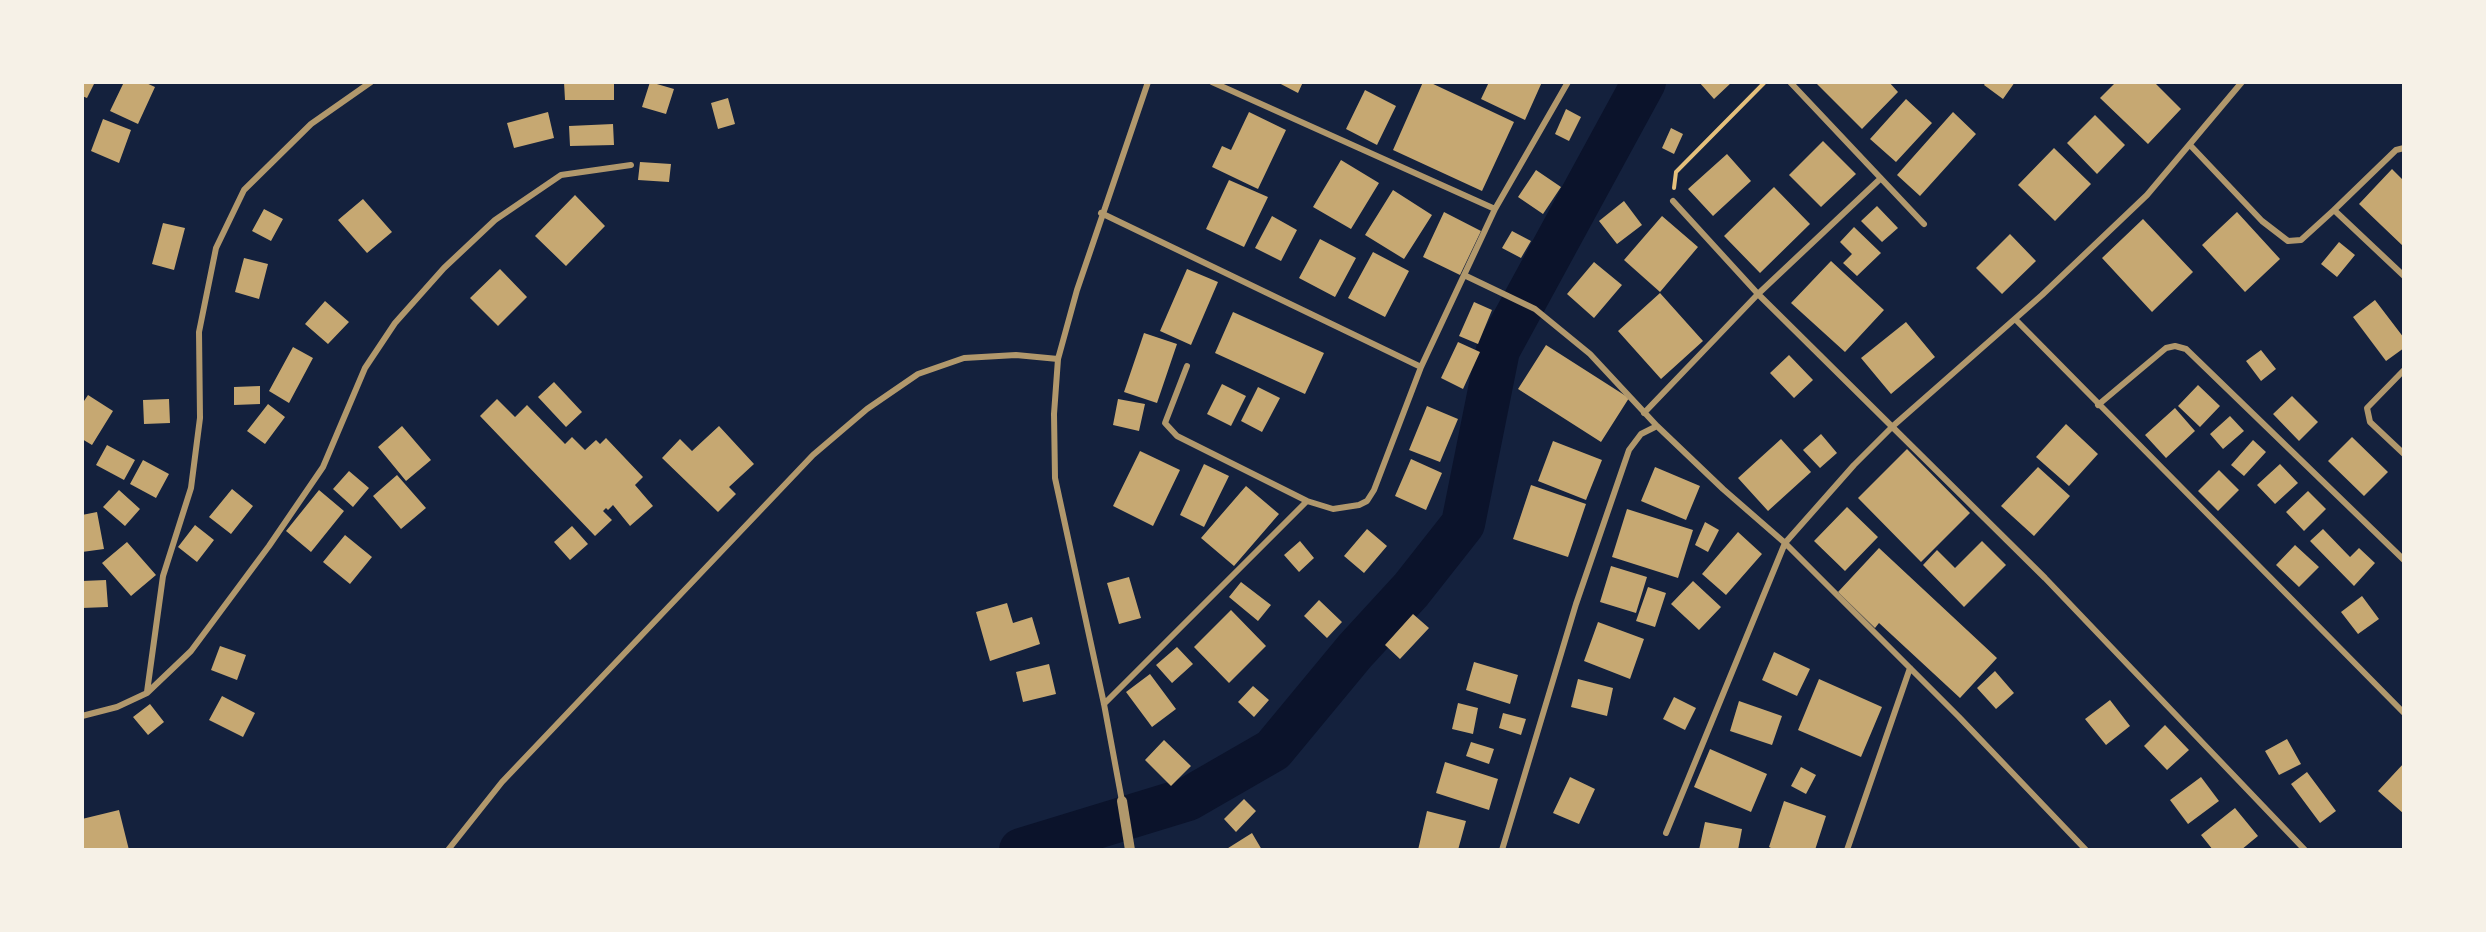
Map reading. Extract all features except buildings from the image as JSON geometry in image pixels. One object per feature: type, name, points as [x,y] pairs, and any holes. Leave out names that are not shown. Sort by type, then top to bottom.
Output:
[{"type":"street","points":[[147,693],[163,576],[191,488],[200,418],[199,332],[216,248],[244,190],[310,124],[371,82]]},
{"type":"street","points":[[1130,849],[1104,704],[1055,478],[1054,414],[1058,359],[1077,290],[1101,213],[1148,82]]},
{"type":"street","points":[[1212,82],[1495,208]]},
{"type":"street","points":[[1187,366],[1167,415],[1166,423],[1177,436],[1307,501],[1334,509],[1359,505],[1367,501],[1390,454],[1421,367],[1495,208],[1568,82]]},
{"type":"street","points":[[1790,82],[1924,224]]},
{"type":"street","points":[[1666,833],[1785,543],[1854,465],[1893,426],[2015,319],[2147,195],[2242,82]]},
{"type":"street","points":[[2190,145],[2262,221],[2288,242],[2301,240],[2393,152],[2403,148]]},
{"type":"street","points":[[82,716],[117,708],[147,693],[191,651],[269,546],[323,467],[365,368],[395,323],[444,268],[495,220],[561,175],[631,165]]},
{"type":"street","points":[[1644,413],[1758,294],[1880,179]]},
{"type":"street","points":[[1673,201],[1758,294],[2045,578],[2305,849]]},
{"type":"street","points":[[2334,210],[2403,276]]},
{"type":"street","points":[[1101,213],[1421,367]]},
{"type":"street","points":[[1464,275],[1535,309],[1590,354],[1644,413],[1723,489],[1785,543],[2086,849]]},
{"type":"street","points":[[2015,319],[2403,712]]},
{"type":"street","points":[[2098,405],[2166,348],[2175,346],[2186,349],[2403,560]]},
{"type":"street","points":[[448,849],[502,783],[805,464],[867,409],[918,374],[964,358],[1016,355],[1058,359]]},
{"type":"street","points":[[2403,370],[2367,408],[2370,422],[2403,453]]},
{"type":"street","points":[[1502,849],[1576,604],[1622,468],[1629,450],[1641,434],[1658,426]]},
{"type":"street","points":[[1104,704],[1307,501]]},
{"type":"street","points":[[1847,849],[1910,668]]},
{"type":"path","points":[[1673,201],[1676,172],[1766,82]]},
{"type":"waterway","points":[[1021,850],[1188,799],[1273,750],[1355,651],[1411,590],[1463,524],[1498,350],[1644,82]]}]
